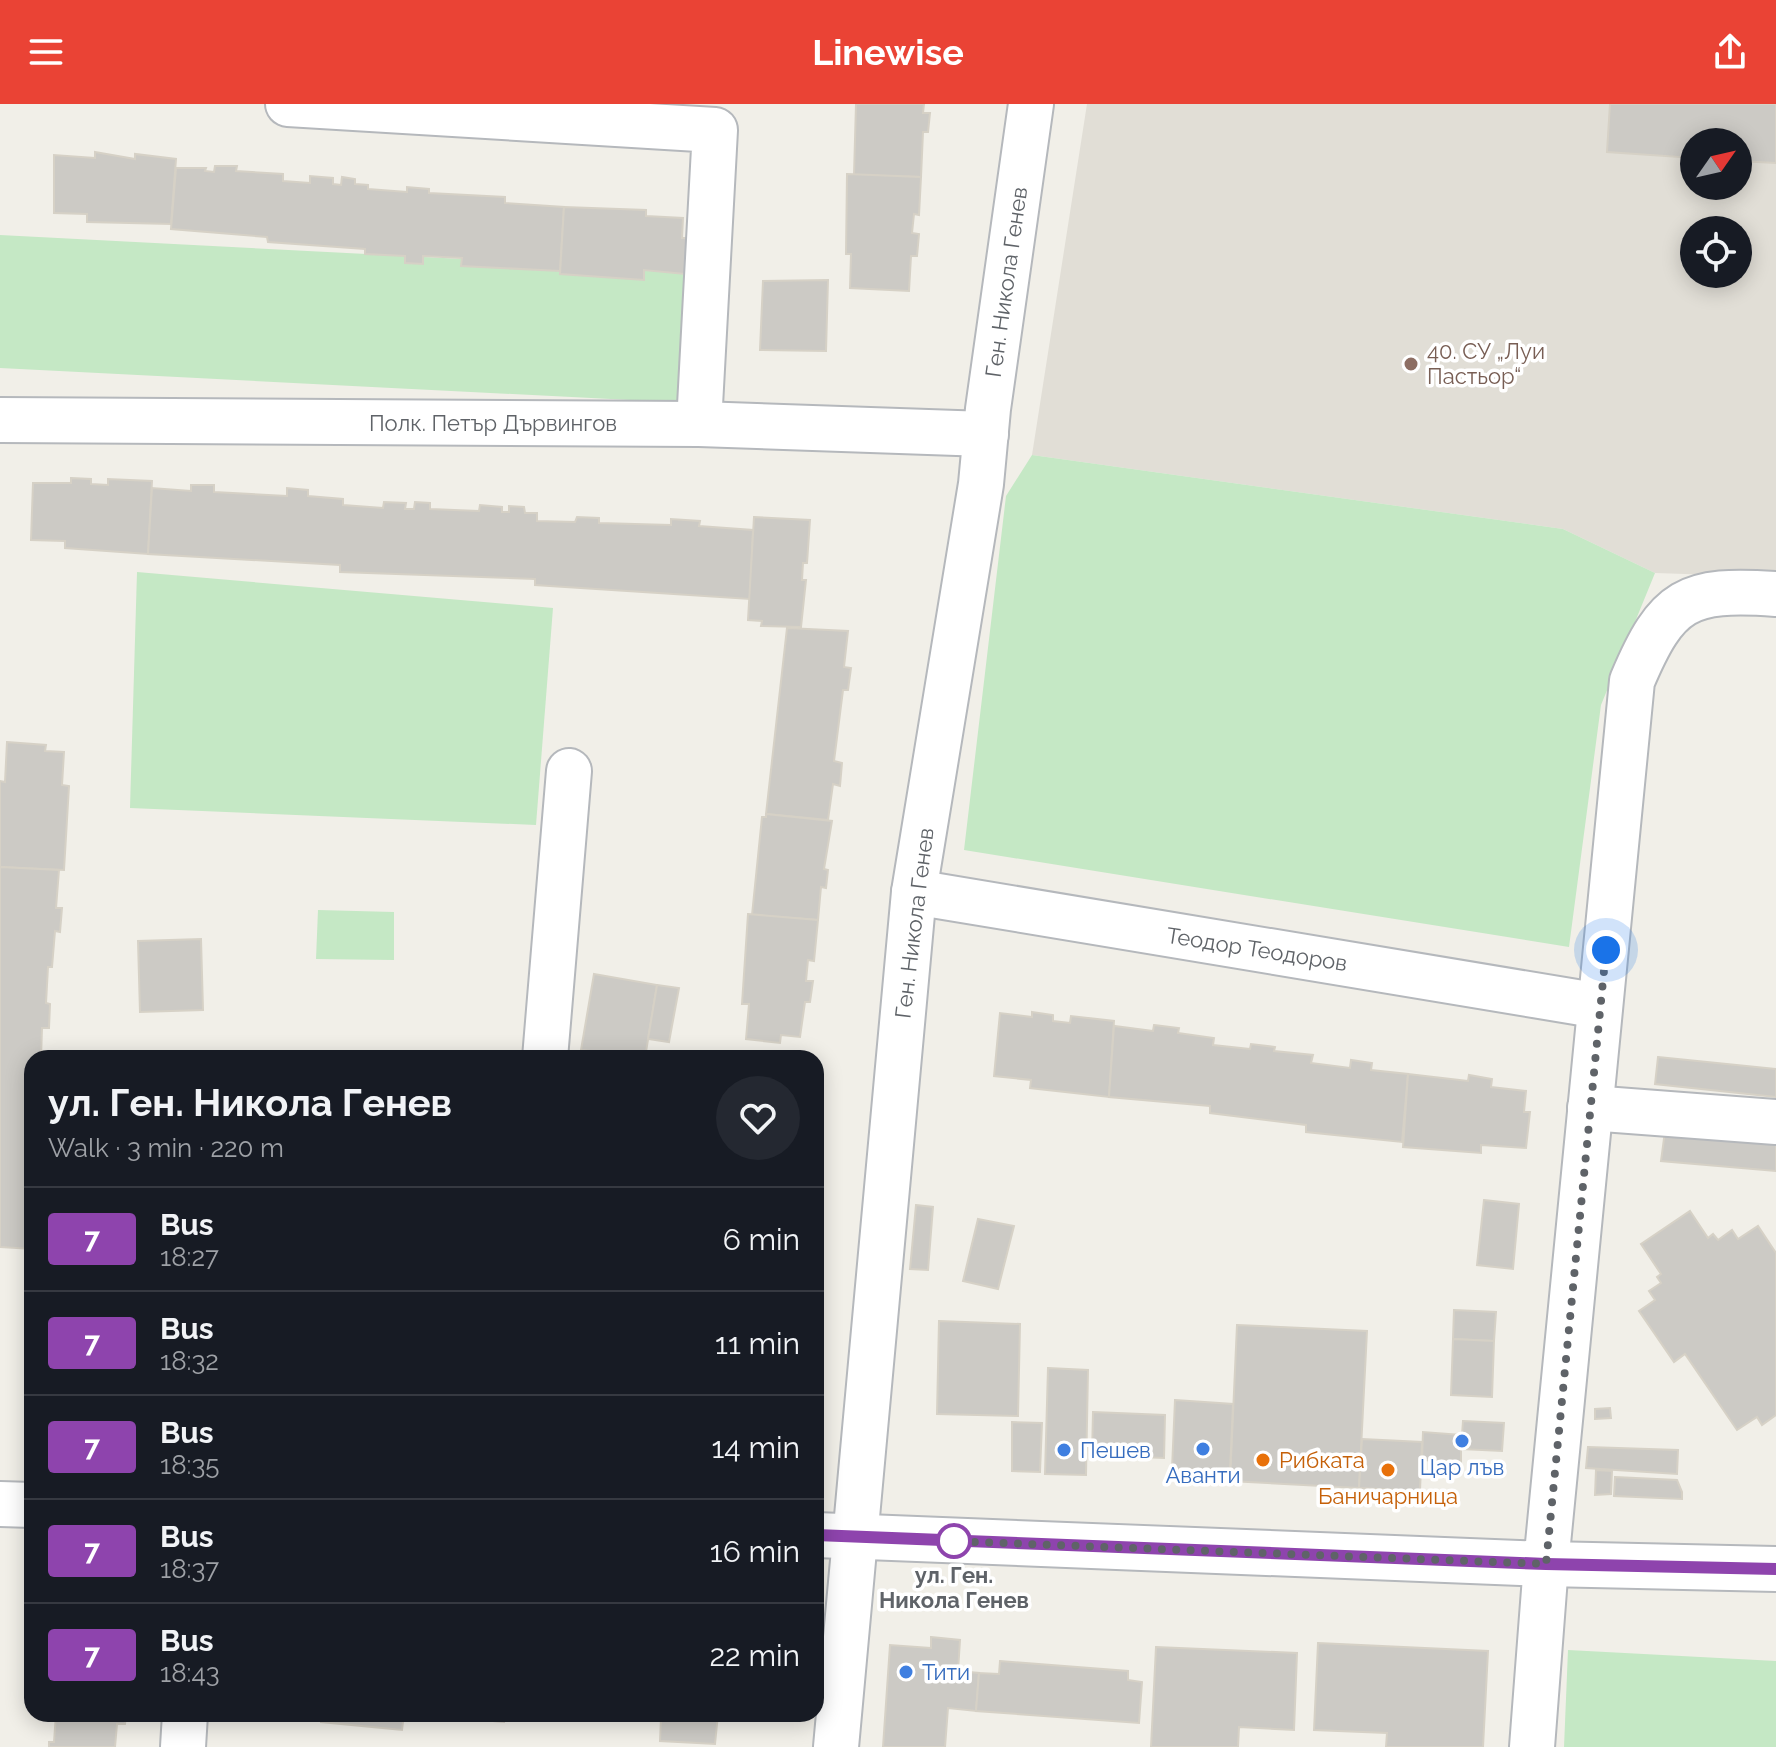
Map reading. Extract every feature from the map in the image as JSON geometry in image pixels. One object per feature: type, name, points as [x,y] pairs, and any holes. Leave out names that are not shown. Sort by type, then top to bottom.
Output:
[{"type":"street","points":[[288,104],[715,130],[699,424]]},
{"type":"street","name":"Ген. Никола Генев","points":[[836,1747],[836,1536],[914,892],[981,484],[1031,104]]},
{"type":"street","name":"Полк. Петър Дървингов","points":[[0,420],[699,424],[986,434]]},
{"type":"street","points":[[1532,1747],[1546,1564],[1624,737],[1632,681],[1645,649],[1662,620],[1705,594],[1732,591],[1776,594]]},
{"type":"street","points":[[546,1050],[569,771]]},
{"type":"street","name":"Теодор Теодоров","points":[[914,892],[1600,1006]]},
{"type":"street","points":[[1590,1108],[1776,1122]]},
{"type":"street","points":[[0,1504],[24,1505]]},
{"type":"street","points":[[836,1536],[1546,1564],[1776,1569]]},
{"type":"street","points":[[183,1747],[185,1722]]},
{"type":"shaded area","name":"40. СУ „Луи Пастьор“","points":[[1087,104],[1776,104],[1776,577],[1655,573],[1563,529],[1032,455]]},
{"type":"green space","points":[[0,235],[695,271],[689,403],[0,368]]},
{"type":"green space","points":[[1032,455],[1563,529],[1655,573],[1601,705],[1569,947],[964,850],[1006,496]]},
{"type":"green space","points":[[137,572],[553,608],[536,825],[130,808]]},
{"type":"green space","points":[[318,910],[394,912],[394,960],[316,959]]},
{"type":"green space","points":[[1568,1650],[1776,1661],[1776,1747],[1564,1747]]},
{"type":"building","points":[[856,104],[924,104],[923,113],[930,113],[928,132],[923,132],[921,177],[854,175]]},
{"type":"building","points":[[1610,104],[1776,104],[1776,163],[1752,162],[1752,128],[1680,128],[1680,157],[1607,152]]},
{"type":"building","points":[[95,152],[135,159],[135,154],[176,159],[171,224],[87,222],[87,214],[54,213],[54,155],[95,158]]},
{"type":"building","points":[[215,166],[237,166],[236,171],[283,174],[283,181],[310,183],[310,176],[333,178],[333,184],[341,185],[342,177],[355,179],[355,184],[368,185],[368,189],[407,192],[407,187],[429,189],[429,193],[505,197],[505,203],[564,207],[560,271],[461,266],[462,258],[423,256],[423,264],[405,263],[405,256],[365,254],[365,249],[268,242],[267,237],[171,229],[176,168],[206,168],[205,171],[214,172]]},
{"type":"building","points":[[847,174],[921,177],[919,215],[914,214],[912,233],[919,234],[917,256],[911,256],[909,291],[850,288],[851,254],[846,254]]},
{"type":"building","points":[[564,207],[646,210],[646,216],[683,218],[682,238],[687,238],[685,274],[644,270],[644,280],[560,274]]},
{"type":"building","points":[[828,280],[826,351],[760,350],[763,281]]},
{"type":"building","points":[[71,478],[91,479],[91,484],[108,485],[108,479],[152,481],[148,554],[65,548],[65,541],[31,540],[33,483],[71,483]]},
{"type":"building","points":[[191,485],[214,485],[214,492],[287,496],[287,488],[308,490],[308,496],[343,499],[343,505],[383,508],[384,502],[406,503],[405,509],[414,509],[415,502],[430,503],[430,509],[479,511],[480,505],[502,507],[502,512],[509,512],[509,506],[524,507],[525,513],[537,513],[537,521],[575,522],[577,517],[599,518],[599,523],[671,525],[671,519],[700,521],[699,526],[753,530],[750,599],[535,585],[535,579],[340,572],[340,565],[148,554],[152,488],[191,491]]},
{"type":"building","points":[[754,517],[810,520],[807,563],[803,563],[802,580],[806,580],[801,627],[761,626],[762,621],[748,620]]},
{"type":"building","points":[[787,628],[848,631],[844,667],[851,668],[848,690],[843,690],[834,761],[842,763],[840,786],[833,784],[828,820],[766,814]]},
{"type":"building","points":[[7,742],[46,745],[45,751],[64,752],[62,785],[69,786],[64,870],[0,867],[0,781],[5,782]]},
{"type":"building","points":[[766,814],[832,821],[824,869],[828,870],[826,888],[821,887],[818,920],[752,915],[762,817]]},
{"type":"building","points":[[0,867],[59,870],[56,908],[62,908],[60,932],[55,931],[52,967],[48,967],[46,1003],[50,1004],[49,1028],[42,1028],[41,1050],[24,1050],[24,1248],[0,1247]]},
{"type":"building","points":[[748,914],[818,920],[814,961],[808,960],[806,981],[813,981],[810,1002],[805,1002],[800,1037],[781,1035],[780,1043],[746,1039],[749,1004],[742,1004]]},
{"type":"building","points":[[201,939],[203,1010],[140,1012],[138,941]]},
{"type":"building","points":[[594,974],[657,985],[646,1050],[581,1050]]},
{"type":"building","points":[[657,985],[679,988],[669,1042],[648,1039]]},
{"type":"building","points":[[1032,1012],[1053,1015],[1053,1021],[1070,1023],[1071,1016],[1114,1021],[1109,1097],[1030,1088],[1031,1080],[994,1076],[1000,1013],[1032,1017]]},
{"type":"building","points":[[1154,1025],[1179,1028],[1178,1033],[1214,1038],[1213,1045],[1250,1049],[1251,1044],[1275,1047],[1274,1051],[1313,1055],[1311,1063],[1350,1068],[1351,1060],[1372,1063],[1371,1070],[1408,1074],[1402,1142],[1306,1132],[1306,1125],[1210,1113],[1210,1106],[1109,1097],[1114,1026],[1153,1031]]},
{"type":"building","points":[[1658,1057],[1776,1069],[1776,1097],[1655,1084]]},
{"type":"building","points":[[1408,1074],[1468,1081],[1469,1075],[1492,1079],[1491,1087],[1526,1091],[1524,1112],[1530,1112],[1526,1148],[1481,1145],[1481,1153],[1403,1147]]},
{"type":"building","points":[[1665,1131],[1776,1141],[1776,1171],[1661,1161]]},
{"type":"building","points":[[1484,1200],[1519,1204],[1513,1269],[1477,1265]]},
{"type":"building","points":[[916,1205],[933,1207],[928,1270],[910,1269]]},
{"type":"building","points":[[1690,1211],[1708,1238],[1713,1234],[1718,1240],[1732,1230],[1738,1239],[1758,1226],[1776,1253],[1776,1415],[1762,1425],[1757,1417],[1737,1430],[1685,1354],[1674,1362],[1639,1311],[1655,1300],[1649,1291],[1661,1283],[1657,1277],[1661,1274],[1641,1244]]},
{"type":"building","points":[[978,1219],[1014,1226],[998,1289],[963,1281]]},
{"type":"building","points":[[1454,1310],[1496,1312],[1494,1341],[1453,1339]]},
{"type":"building","points":[[939,1321],[1020,1324],[1018,1416],[937,1414]]},
{"type":"building","points":[[1237,1325],[1367,1331],[1359,1488],[1230,1481]]},
{"type":"building","points":[[1453,1339],[1494,1341],[1492,1397],[1451,1395]]},
{"type":"building","points":[[1048,1368],[1088,1370],[1086,1475],[1045,1474]]},
{"type":"building","points":[[1175,1400],[1233,1404],[1230,1471],[1172,1469]]},
{"type":"building","points":[[1610,1408],[1611,1418],[1595,1419],[1595,1409]]},
{"type":"building","points":[[1093,1412],[1165,1415],[1164,1458],[1092,1455]]},
{"type":"building","points":[[1463,1421],[1504,1423],[1502,1451],[1461,1449],[1461,1462],[1422,1460],[1423,1432],[1462,1435]]},
{"type":"building","points":[[1012,1422],[1042,1423],[1040,1472],[1012,1471]]},
{"type":"building","points":[[1362,1439],[1422,1442],[1420,1491],[1359,1488]]},
{"type":"building","points":[[1588,1447],[1678,1450],[1677,1474],[1586,1468]]},
{"type":"building","points":[[1596,1470],[1612,1471],[1611,1494],[1595,1495]]},
{"type":"building","points":[[1615,1477],[1677,1480],[1682,1499],[1614,1496]]},
{"type":"building","points":[[931,1637],[960,1640],[958,1671],[979,1673],[976,1711],[948,1708],[945,1747],[883,1747],[890,1645],[931,1648]]},
{"type":"building","points":[[1318,1643],[1488,1651],[1483,1747],[1386,1747],[1387,1733],[1314,1730]]},
{"type":"building","points":[[1156,1647],[1297,1653],[1294,1730],[1239,1727],[1238,1747],[1151,1747]]},
{"type":"building","points":[[1000,1661],[1128,1671],[1128,1680],[1142,1682],[1139,1723],[976,1711],[979,1673],[999,1674]]},
{"type":"building","points":[[55,1722],[125,1722],[117,1724],[115,1747],[49,1747],[49,1742],[54,1742]]},
{"type":"building","points":[[321,1722],[403,1722],[402,1730]]},
{"type":"building","points":[[661,1722],[717,1722],[715,1744],[660,1741]]},
{"type":"bus line","name":"7","points":[[824,1535],[1546,1564],[1776,1569]]},
{"type":"place","name":"40. СУ „Луи Пастьор“","points":[[1411,364]]},
{"type":"place","name":"Цар лъв","points":[[1462,1441]]},
{"type":"place","name":"Аванти","points":[[1203,1449]]},
{"type":"place","name":"Пешев","points":[[1064,1450]]},
{"type":"place","name":"Рибката","points":[[1263,1460]]},
{"type":"place","name":"Баничарница","points":[[1388,1470]]},
{"type":"place","name":"ул. Ген. Никола Генев","points":[[954,1541]]},
{"type":"place","name":"Тити","points":[[906,1672]]},
{"type":"route","points":[[954,1541],[950,1541],[1546,1564],[1606,950]]}]
